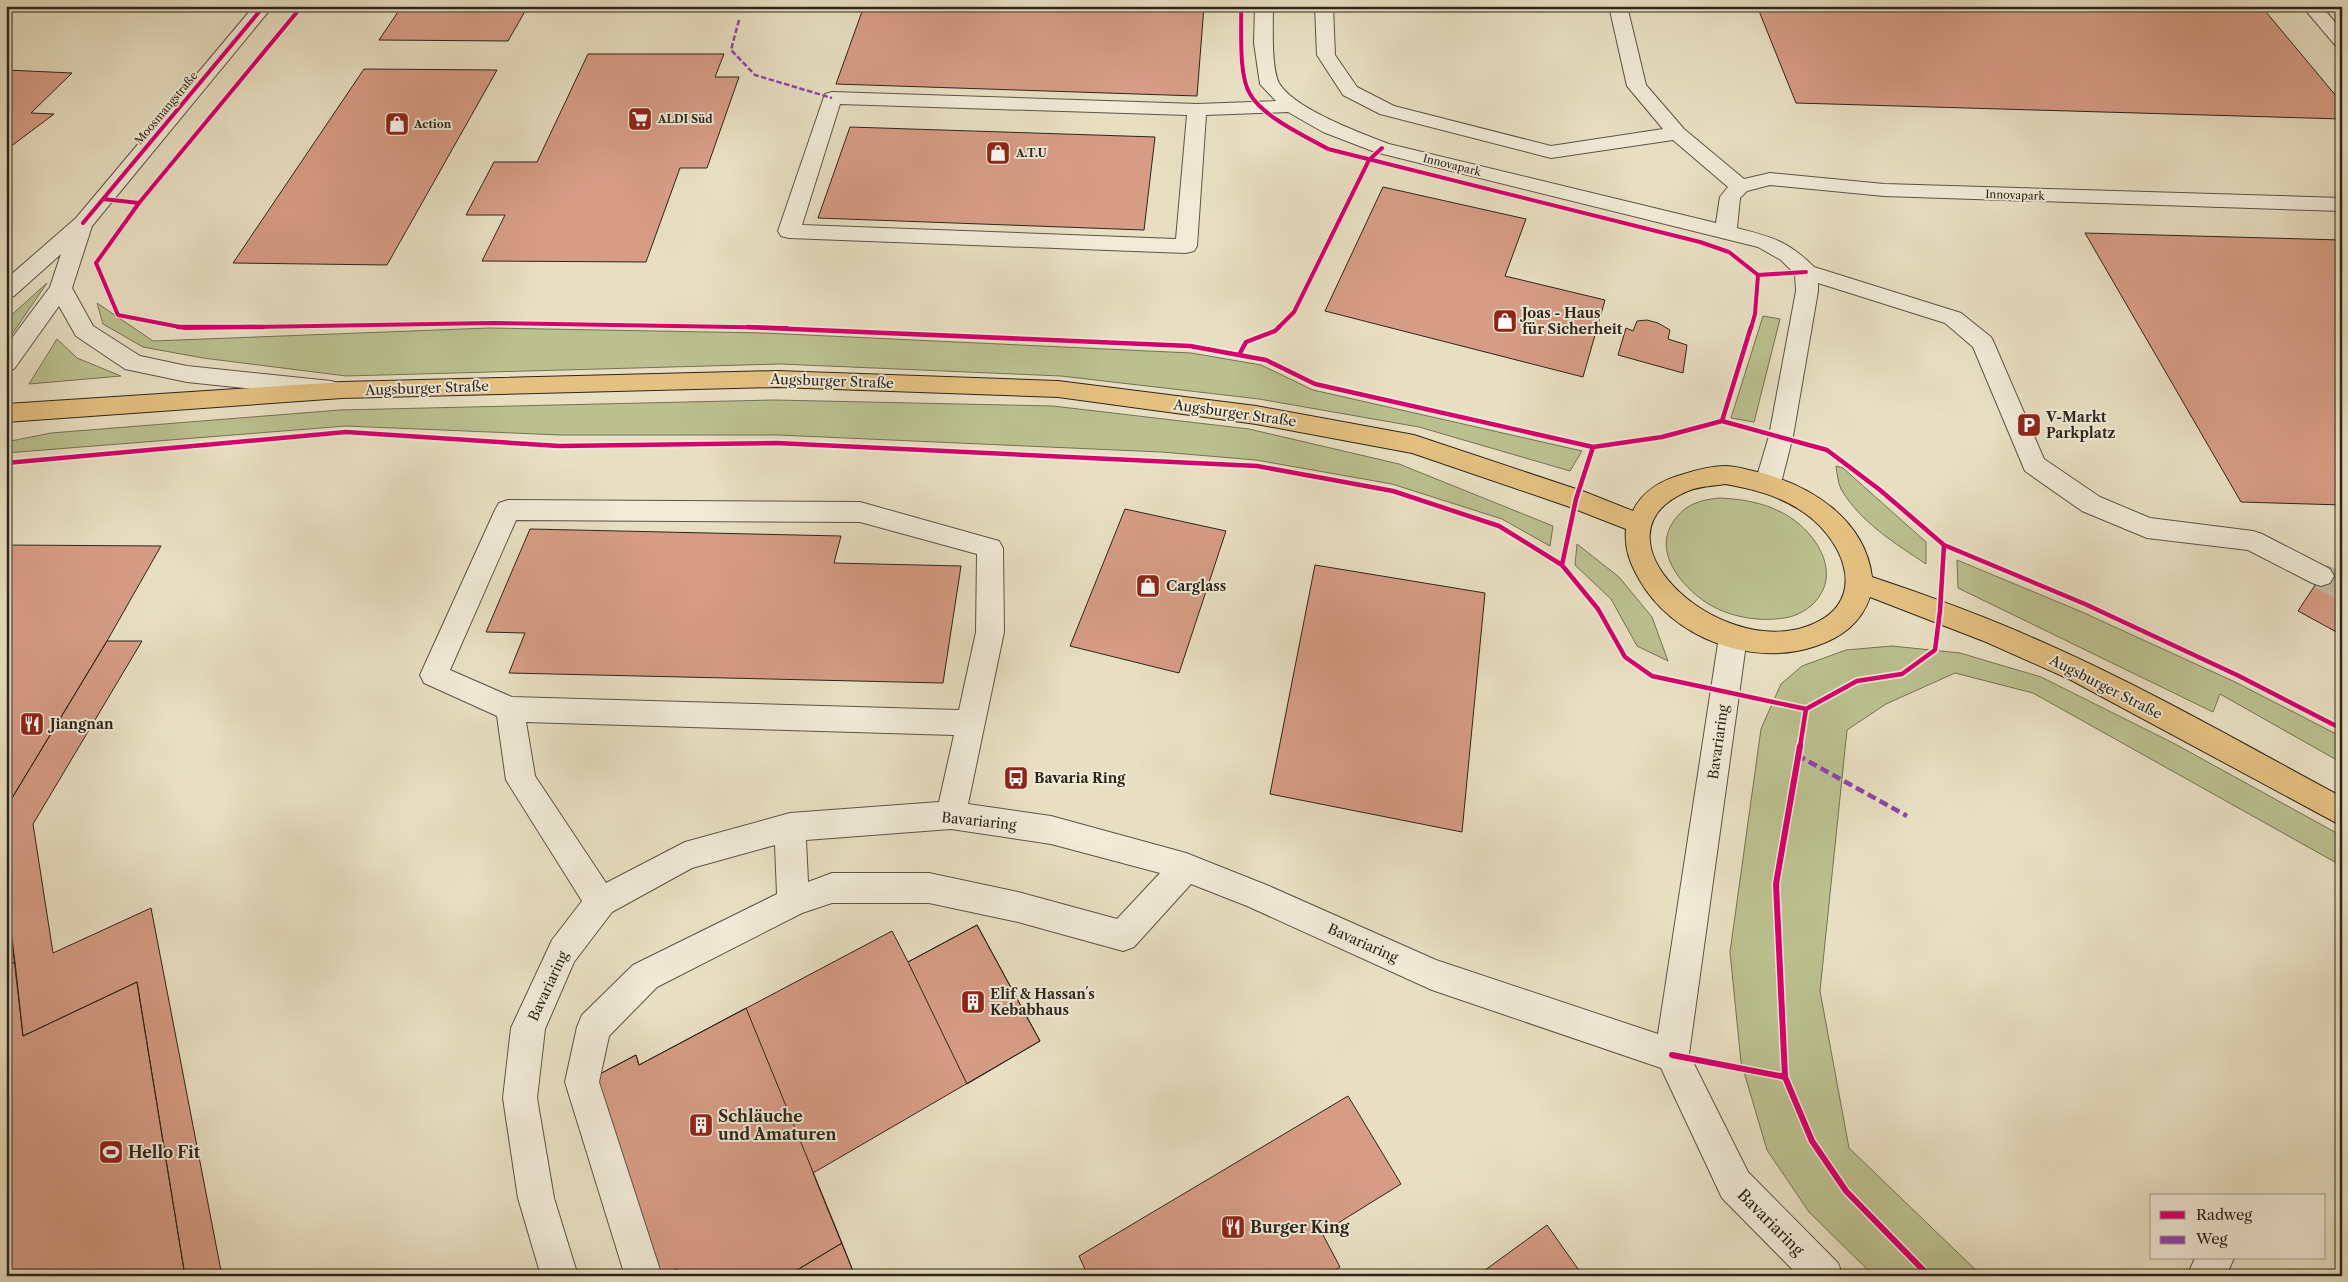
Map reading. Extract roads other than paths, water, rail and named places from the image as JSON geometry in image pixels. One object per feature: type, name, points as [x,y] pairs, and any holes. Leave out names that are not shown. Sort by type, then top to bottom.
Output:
[{"type":"main road","name":"Augsburger Straße","points":[[6,413],[342,390],[777,379],[1058,389],[1256,414],[1414,444],[1576,499],[1640,524]]},
{"type":"main road","points":[[1725,475],[1747,478],[1768,484],[1804,500],[1834,524],[1853,553],[1860,583],[1857,599],[1848,614],[1837,625],[1820,635],[1801,641],[1757,642],[1733,637],[1704,625],[1685,613],[1658,588],[1644,567],[1638,545],[1640,524],[1646,509],[1656,497],[1686,480],[1705,476],[1725,475]]},
{"type":"main road","name":"Augsburger Straße","points":[[1860,583],[1940,611],[2040,653],[2188,729],[2342,813]]},
{"type":"street","name":"Moosmangstraße","points":[[6,291],[83,223],[264,6]]},
{"type":"street","name":"Innovapark","points":[[1264,6],[1263,43],[1270,84],[1292,106],[1330,128],[1382,148],[1764,242],[1789,255],[1806,272]]},
{"type":"street","points":[[1324,6],[1326,55],[1350,91],[1387,110],[1552,152],[1678,133]]},
{"type":"street","points":[[1618,6],[1637,86],[1678,133],[1740,186],[1730,197],[1726,232]]},
{"type":"street","points":[[2311,6],[2342,41]]},
{"type":"street","points":[[1197,110],[1186,246],[788,231],[832,98],[1197,110],[1292,106]]},
{"type":"street","name":"Innovapark","points":[[1740,186],[1770,179],[1884,190],[2342,205]]},
{"type":"street","name":"Moosmangstraße","points":[[6,363],[61,288],[83,223]]},
{"type":"street","points":[[1768,484],[1781,436],[1807,291],[1806,272],[1917,304],[1953,318],[1983,342],[2034,465],[2091,504],[2148,528],[2253,541],[2322,576]]},
{"type":"street","points":[[61,288],[84,331],[133,363],[187,374],[342,390]]},
{"type":"street","points":[[951,815],[990,632],[990,548],[860,512],[508,510],[434,675],[510,709],[970,723]]},
{"type":"street","name":"Bavariaring","points":[[1733,637],[1672,1055],[1735,1185],[1826,1276]]},
{"type":"street","points":[[510,709],[521,780],[601,902]]},
{"type":"street","name":"Bavariaring","points":[[560,1276],[536,1198],[520,1098],[528,1028],[562,951],[601,902],[685,856],[790,827],[951,815],[1051,830],[1186,867],[1258,896],[1432,974],[1672,1055]]},
{"type":"street","points":[[790,827],[793,902]]},
{"type":"street","points":[[644,1276],[582,1082],[594,1027],[645,976],[793,902],[832,888],[928,888],[1018,907],[1123,936],[1186,867]]},
{"type":"street","points":[[2205,1276],[2215,1260]]},
{"type":"tunnel","points":[[2321,576],[2342,587]]},
{"type":"place","name":"ALDI Süd","points":[[640,119]]},
{"type":"place","name":"Action","points":[[397,124]]},
{"type":"place","name":"A.T.U","points":[[998,153]]},
{"type":"place","name":"Joas - Haus für Sicherheit","points":[[1505,321]]},
{"type":"place","name":"V-Markt Parkplatz","points":[[2029,425]]},
{"type":"place","name":"Carglass","points":[[1148,586]]},
{"type":"place","name":"Jiangnan","points":[[32,724]]},
{"type":"place","name":"Bavaria Ring","points":[[1016,778]]},
{"type":"place","name":"Elif & Hassan´s Kebabhaus","points":[[973,1002]]},
{"type":"place","name":"Schläuche und Amaturen","points":[[701,1125]]},
{"type":"place","name":"Hello Fit","points":[[111,1152]]},
{"type":"place","name":"Burger King","points":[[1233,1227]]}]
